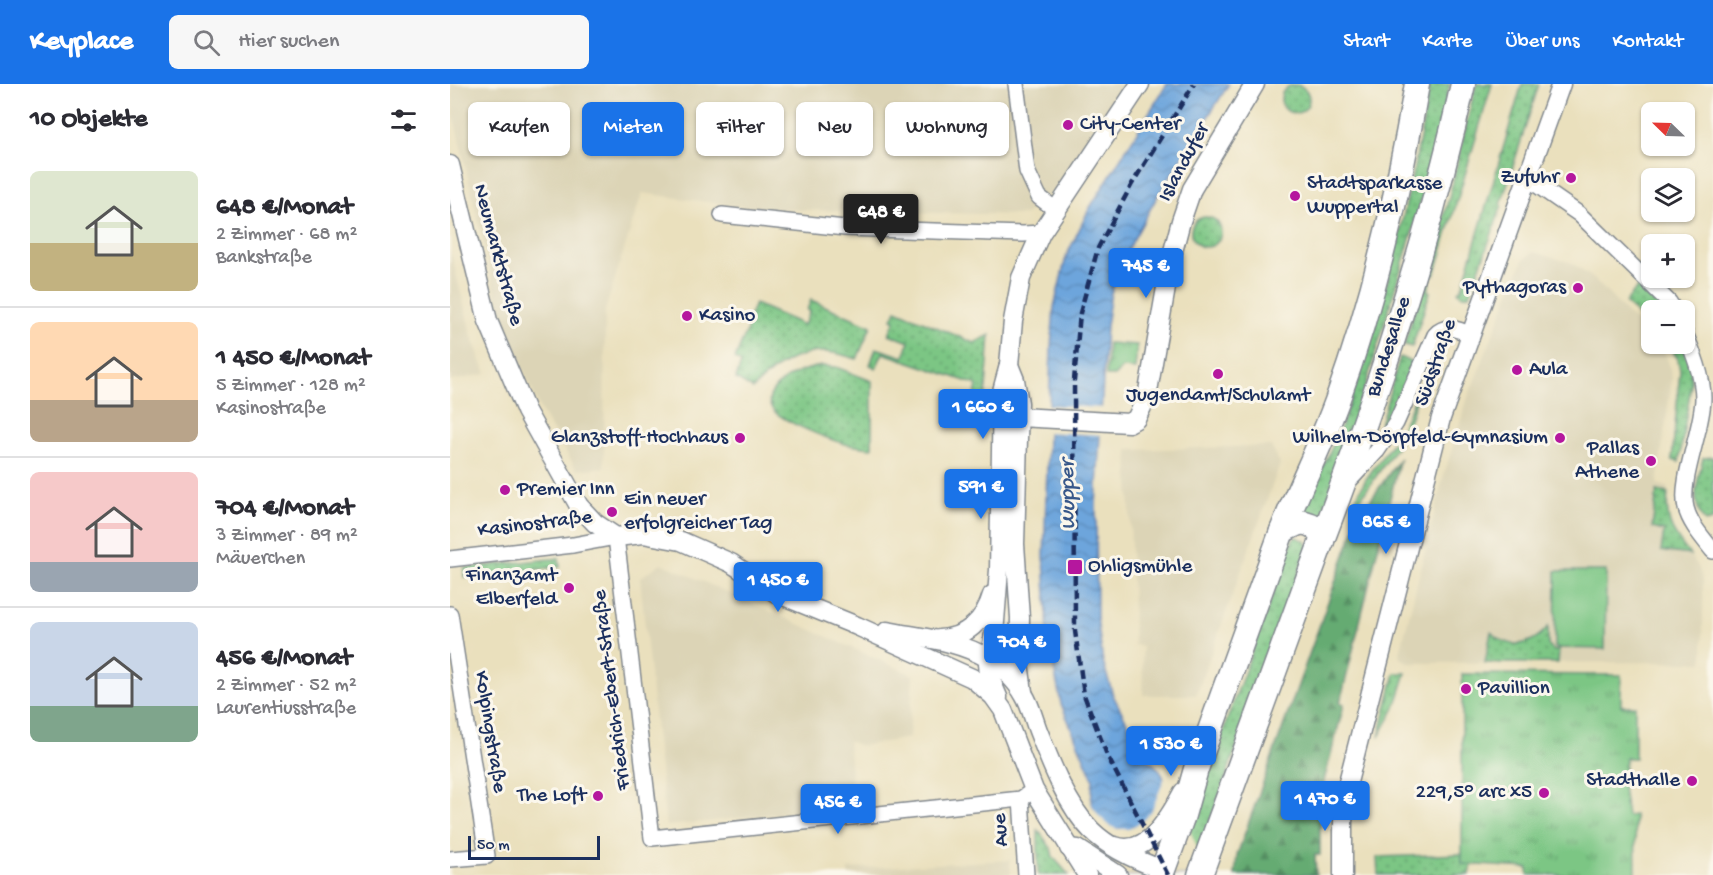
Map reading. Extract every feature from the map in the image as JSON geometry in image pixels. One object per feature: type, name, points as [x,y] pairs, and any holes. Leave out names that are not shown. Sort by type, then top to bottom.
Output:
[{"type":"main road","name":"Bundesallee","points":[[1167,873],[1180,809],[1293,502],[1326,432],[1362,326],[1386,237],[1417,84]]},
{"type":"main road","name":"Bundesallee","points":[[1202,869],[1343,488],[1419,255],[1452,135],[1463,84]]},
{"type":"main road","points":[[1282,531],[1299,522],[1310,522],[1320,531],[1322,541]]},
{"type":"street","points":[[1016,84],[1027,171],[1039,197],[1056,210]]},
{"type":"street","points":[[1003,710],[993,668],[999,570],[1002,391],[1009,365],[1013,321],[1021,278],[1041,233],[1140,84]]},
{"type":"street","name":"Islandufer","points":[[1027,418],[1112,423],[1129,423],[1136,419],[1143,408],[1171,259],[1192,189],[1255,84]]},
{"type":"street","name":"Südstraße","points":[[1343,875],[1343,822],[1346,790],[1436,437],[1470,334],[1561,84]]},
{"type":"street","name":"Neumarktstraße","points":[[450,165],[488,321],[525,411],[579,506],[595,523],[616,537]]},
{"type":"street","points":[[1527,178],[1579,214],[1667,300]]},
{"type":"street","points":[[722,215],[845,228],[1041,233]]},
{"type":"street","points":[[1343,488],[1377,451],[1396,423],[1435,335],[1440,330],[1452,328],[1470,334]]},
{"type":"street","points":[[1694,354],[1703,398],[1685,488],[1686,508],[1691,522],[1713,551]]},
{"type":"street","points":[[1009,365],[1015,380],[1019,403],[1027,418],[1015,544],[1020,639],[1019,663],[1023,692]]},
{"type":"street","points":[[1001,425],[1027,418]]},
{"type":"street","name":"Kasinostraße","points":[[450,559],[573,545],[643,534],[681,541],[731,563],[776,593],[964,674],[987,690],[1003,710],[1028,795],[1088,875]]},
{"type":"street","name":"Friedrich-Ebert-Straße","points":[[616,537],[652,838],[1028,795]]},
{"type":"street","points":[[938,639],[970,629],[983,616],[991,599],[999,570]]},
{"type":"street","name":"Kolpingstraße","points":[[450,614],[487,856],[450,859]]},
{"type":"street","name":"Kasinostraße","points":[[857,626],[938,639],[974,651],[1023,692],[1049,758],[1075,809],[1090,829],[1107,844],[1167,873]]},
{"type":"street","points":[[993,668],[1014,654],[1020,639]]},
{"type":"street","name":"Kasinostraße","points":[[964,674],[993,668]]},
{"type":"street","name":"Aue","points":[[1026,875],[1028,795]]},
{"type":"street","points":[[1107,844],[1121,849],[1131,849],[1161,829],[1180,809]]},
{"type":"street","points":[[1069,848],[1078,849],[1118,875]]},
{"type":"shaded area","points":[[451,84],[1126,84],[1072,173],[1026,215],[759,209],[642,193],[605,310],[604,467],[577,470],[541,411],[499,310],[454,117]]},
{"type":"shaded area","points":[[450,249],[471,334],[486,374],[450,381]]},
{"type":"shaded area","name":"Wilhelm-Dörpfeld-Gymnasium","points":[[1533,252],[1572,263],[1594,279],[1641,328],[1641,354],[1665,354],[1668,361],[1672,378],[1657,484],[1668,487],[1667,520],[1676,537],[1698,566],[1703,580],[1703,662],[1409,663],[1399,657],[1443,478],[1468,397],[1523,260]]},
{"type":"shaded area","points":[[1271,446],[1280,464],[1196,695],[1143,695],[1142,646],[1134,645],[1128,450]]},
{"type":"shaded area","points":[[661,563],[913,675],[909,738],[861,746],[848,741],[854,805],[666,826],[640,578]]},
{"type":"shaded area","points":[[1010,860],[1011,875],[848,875],[848,869]]},
{"type":"green space","points":[[1430,84],[1450,84],[1418,213],[1353,427],[1320,520],[1304,509],[1339,432],[1371,338],[1414,169]]},
{"type":"green space","points":[[1476,84],[1492,84],[1435,275],[1432,274],[1428,291],[1430,292],[1412,347],[1404,345],[1449,198]]},
{"type":"green space","points":[[1522,84],[1539,84],[1502,205],[1470,295],[1461,295],[1458,291],[1462,288]]},
{"type":"green space","points":[[1295,85],[1305,89],[1309,99],[1305,109],[1295,113],[1285,109],[1281,99],[1285,89]]},
{"type":"green space","points":[[1206,217],[1217,221],[1221,232],[1217,243],[1206,247],[1195,243],[1191,232],[1195,221]]},
{"type":"green space","points":[[1641,283],[1641,288],[1646,288],[1657,300],[1641,300],[1641,318],[1625,303]]},
{"type":"green space","points":[[811,300],[871,326],[857,359],[834,353],[811,353],[779,366],[753,389],[736,379],[741,363],[735,359],[755,304],[804,325],[810,311],[807,310]]},
{"type":"green space","points":[[896,310],[974,343],[990,335],[985,403],[974,401],[977,385],[883,353],[876,368],[870,365],[876,348],[904,357],[909,342],[889,334],[895,320],[892,319]]},
{"type":"green space","points":[[1108,343],[1137,345],[1135,369],[1122,368],[1114,376],[1106,376]]},
{"type":"green space","points":[[1675,354],[1688,354],[1691,360],[1691,386],[1679,462],[1672,460],[1680,371]]},
{"type":"green space","points":[[1400,357],[1415,364],[1394,412],[1381,431],[1379,428]]},
{"type":"green space","points":[[822,366],[836,367],[872,381],[872,448],[845,444],[818,435],[788,421],[772,408],[771,396],[781,382],[797,373]]},
{"type":"green space","points":[[1418,396],[1404,436],[1359,501],[1356,498],[1366,479],[1399,434]]},
{"type":"green space","points":[[1713,457],[1713,520],[1705,522],[1697,506],[1696,491],[1703,458]]},
{"type":"green space","points":[[1400,458],[1340,703],[1344,705],[1324,781],[1320,815],[1320,855],[1315,855],[1316,875],[1235,875],[1237,855],[1352,535],[1365,508]]},
{"type":"green space","points":[[1657,491],[1668,493],[1667,503],[1671,526],[1690,555],[1661,551],[1664,531],[1652,528]]},
{"type":"green space","points":[[1296,537],[1306,541],[1308,546],[1200,850],[1176,860],[1293,539]]},
{"type":"green space","points":[[559,558],[560,567],[464,577],[464,568]]},
{"type":"green space","points":[[1556,571],[1606,571],[1605,649],[1555,648]]},
{"type":"green space","points":[[1548,627],[1548,645],[1554,651],[1559,650],[1558,663],[1485,663],[1491,632],[1506,642],[1521,644],[1535,638]]},
{"type":"green space","points":[[1395,673],[1406,673],[1395,708],[1379,737]]},
{"type":"green space","points":[[1462,674],[1621,675],[1621,706],[1635,706],[1635,758],[1626,758],[1623,787],[1627,816],[1635,815],[1636,875],[1528,875],[1528,868],[1462,864]]},
{"type":"green space","points":[[1038,830],[1051,848],[1053,857],[1069,875],[1038,875]]},
{"type":"green space","points":[[1462,854],[1462,864],[1472,864],[1470,875],[1378,875],[1377,857]]},
{"type":"water","name":"Wupper","points":[[1167,84],[1229,84],[1157,197],[1130,246],[1111,293],[1106,326],[1096,506],[1097,617],[1103,662],[1113,695],[1145,757],[1160,770],[1208,875],[1125,875],[1091,803],[1093,779],[1061,704],[1048,638],[1044,557],[1051,347],[1054,307],[1066,257],[1089,209]]},
{"type":"pier","points":[[1046,405],[1104,408],[1103,435],[1045,432]]},
{"type":"pier","points":[[1165,777],[1210,875],[1122,875],[1088,803],[1090,802],[1099,816],[1109,825],[1116,829],[1129,829],[1142,821],[1152,810]]},
{"type":"railway","points":[[1168,875],[1107,755],[1084,695],[1075,631],[1074,381],[1080,313],[1098,248],[1132,184],[1194,84]]},
{"type":"place","name":"City-Center","points":[[1068,125]]},
{"type":"place","name":"Zufuhr","points":[[1571,178]]},
{"type":"place","name":"Stadtsparkasse Wuppertal","points":[[1295,196]]},
{"type":"place","name":"Pythagoras","points":[[1578,288]]},
{"type":"place","name":"Kasino","points":[[687,316]]},
{"type":"place","name":"Aula","points":[[1517,370]]},
{"type":"place","name":"Jugendamt/Schulamt","points":[[1218,374]]},
{"type":"place","name":"Glanzstoff-Hochhaus","points":[[740,438]]},
{"type":"place","name":"Wilhelm-Dörpfeld-Gymnasium","points":[[1560,438]]},
{"type":"place","name":"Pallas Athene","points":[[1651,461]]},
{"type":"place","name":"Premier Inn","points":[[505,490]]},
{"type":"place","name":"Ein neuer erfolgreicher Tag","points":[[612,512]]},
{"type":"place","name":"Ohligsmühle","points":[[1075,567]]},
{"type":"place","name":"Finanzamt Elberfeld","points":[[569,588]]},
{"type":"place","name":"Pavillion","points":[[1466,689]]},
{"type":"place","name":"Stadthalle","points":[[1692,781]]},
{"type":"place","name":"229,5° arc x5","points":[[1544,793]]},
{"type":"place","name":"The Loft","points":[[598,796]]}]
